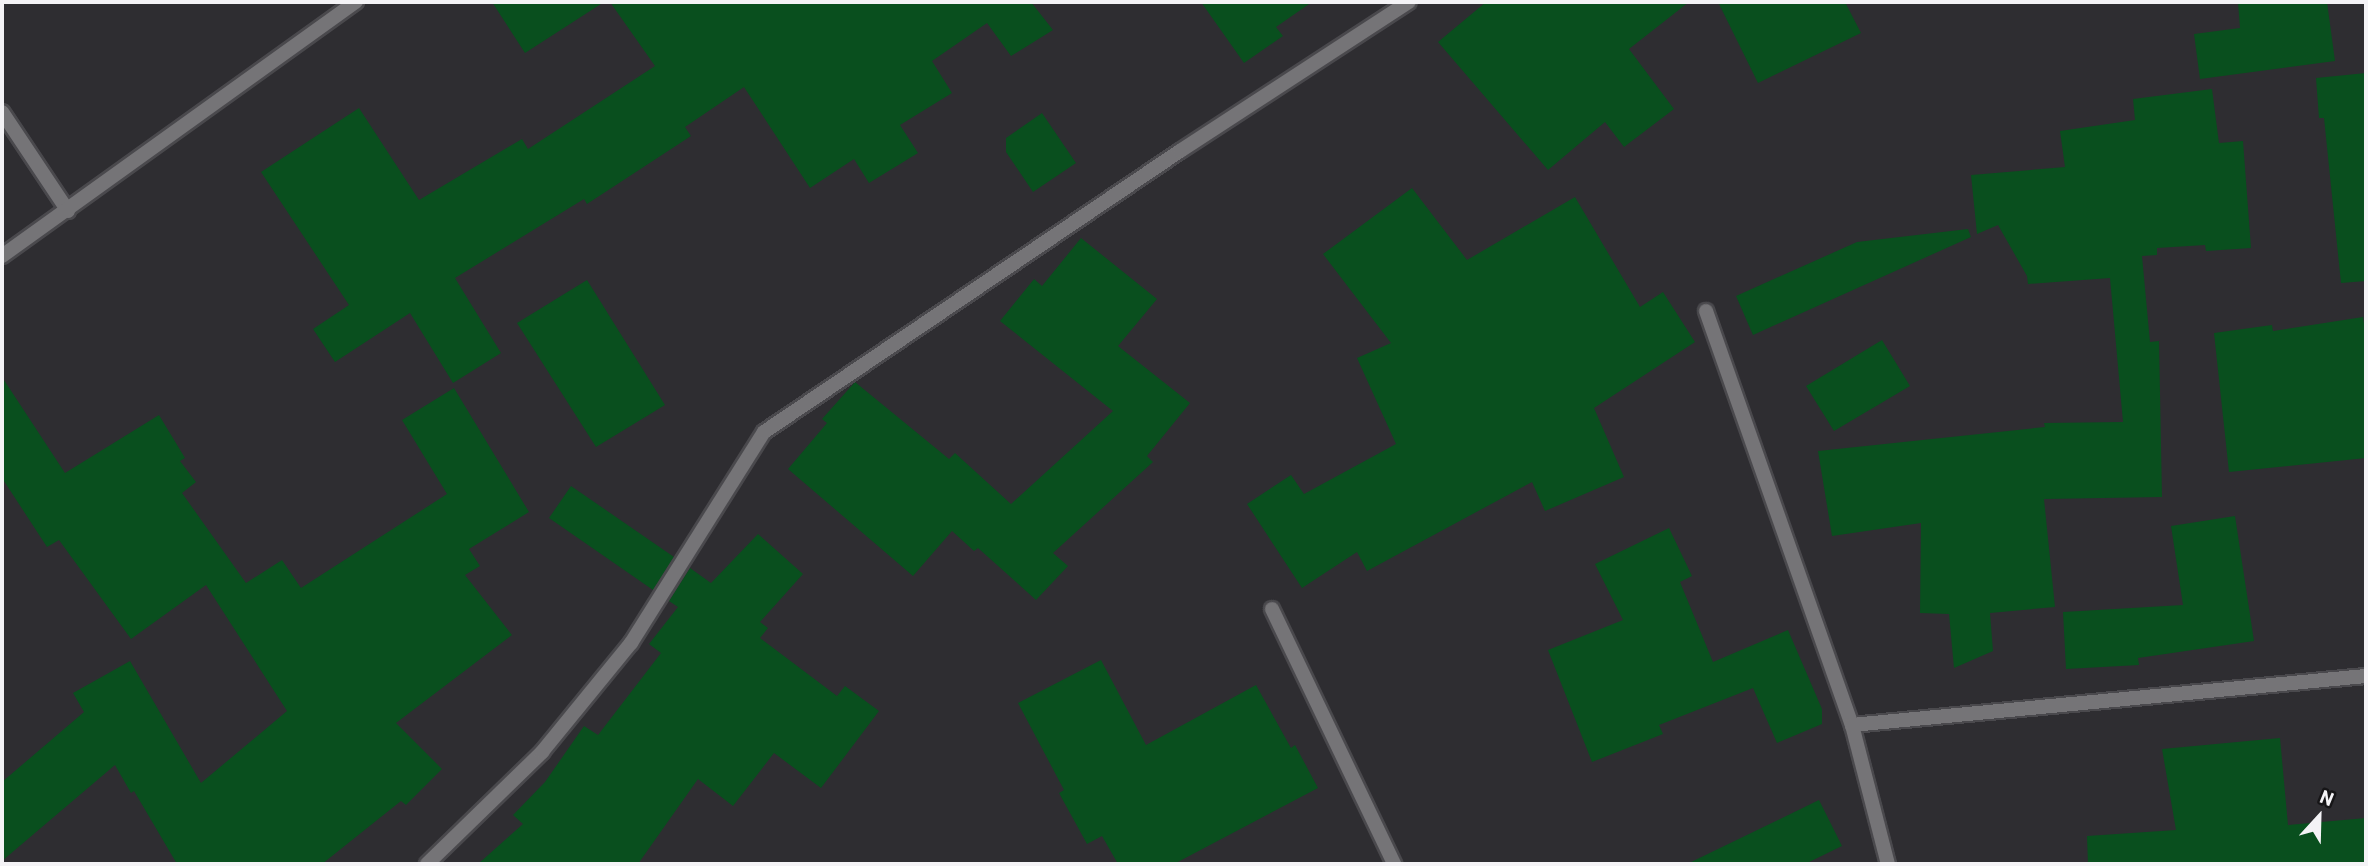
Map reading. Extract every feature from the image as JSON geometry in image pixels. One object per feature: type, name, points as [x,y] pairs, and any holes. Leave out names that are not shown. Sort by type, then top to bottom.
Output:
[{"type":"street","points":[[2,256],[68,211],[115,172],[356,2]]},
{"type":"street","points":[[427,864],[542,752],[631,643],[764,432],[1180,151],[1409,2]]},
{"type":"street","points":[[2,112],[68,211]]},
{"type":"street","points":[[1706,311],[1852,725],[1888,864]]},
{"type":"street","points":[[1272,609],[1394,864]]},
{"type":"street","points":[[1852,725],[2366,676]]},
{"type":"building","points":[[492,2],[604,2],[525,53]]},
{"type":"building","points":[[610,2],[1031,2],[1053,30],[1011,56],[987,23],[932,61],[952,93],[900,125],[918,153],[869,183],[854,159],[810,188],[744,87],[685,127],[691,136],[587,204],[584,199],[455,278],[501,353],[453,383],[410,313],[335,362],[313,329],[349,305],[261,172],[359,108],[419,200],[522,139],[528,149],[655,66]]},
{"type":"building","points":[[1201,2],[1312,2],[1276,27],[1283,36],[1244,63]]},
{"type":"building","points":[[1486,2],[1689,2],[1629,49],[1674,109],[1624,147],[1605,122],[1548,170],[1438,42]]},
{"type":"building","points":[[1718,2],[1845,2],[1861,33],[1758,83]]},
{"type":"building","points":[[2238,2],[2327,2],[2335,61],[2200,79],[2194,34],[2240,28]]},
{"type":"building","points":[[2366,73],[2366,281],[2341,283],[2324,118],[2319,118],[2316,78]]},
{"type":"building","points":[[2212,89],[2219,143],[2243,141],[2251,248],[2206,251],[2205,245],[2157,248],[2157,255],[2142,256],[2150,342],[2159,341],[2162,497],[2044,499],[2055,607],[1990,613],[1993,651],[1954,668],[1949,614],[1920,613],[1921,523],[1832,536],[1818,451],[2045,427],[2044,423],[2123,422],[2110,278],[2028,284],[2027,276],[1998,225],[1977,234],[1971,175],[2065,167],[2060,131],[2135,120],[2133,99]]},
{"type":"building","points":[[1042,113],[1076,163],[1033,192],[1006,152],[1006,138]]},
{"type":"building","points":[[1412,188],[1467,260],[1575,197],[1640,307],[1663,292],[1695,342],[1594,408],[1624,477],[1545,511],[1532,482],[1367,571],[1357,552],[1302,588],[1247,504],[1291,475],[1304,494],[1396,444],[1357,358],[1391,343],[1323,254]]},
{"type":"building","points":[[1968,229],[1971,237],[1753,335],[1736,296],[1857,242]]},
{"type":"building","points":[[1081,238],[1157,299],[1118,346],[1190,403],[1147,456],[1153,462],[1053,553],[1068,566],[1036,600],[978,548],[974,551],[952,531],[913,576],[788,469],[827,423],[822,419],[855,382],[949,459],[955,453],[1011,504],[1113,411],[1000,321],[1034,279],[1042,286]]},
{"type":"building","points":[[587,280],[665,405],[596,447],[517,323]]},
{"type":"building","points":[[2363,317],[2366,337],[2366,458],[2229,472],[2214,333],[2272,325],[2273,331]]},
{"type":"building","points":[[1882,340],[1910,386],[1834,431],[1806,386]]},
{"type":"building","points":[[2,377],[65,473],[159,415],[185,458],[180,461],[196,482],[182,493],[246,583],[282,560],[301,588],[447,494],[402,420],[454,388],[529,512],[469,549],[480,566],[465,575],[512,635],[396,723],[442,769],[406,805],[401,801],[322,864],[177,864],[134,791],[131,793],[115,765],[2,861],[2,782],[84,712],[73,693],[130,661],[201,783],[287,711],[206,585],[131,639],[59,540],[47,547],[2,478]]},
{"type":"building","points":[[571,486],[674,557],[653,590],[549,518]]},
{"type":"building","points":[[2235,516],[2254,641],[2138,658],[2139,665],[2066,669],[2063,612],[2183,605],[2171,526]]},
{"type":"building","points":[[1669,528],[1692,576],[1680,582],[1713,662],[1788,630],[1822,709],[1822,724],[1777,743],[1753,688],[1659,725],[1663,734],[1592,762],[1548,650],[1623,620],[1595,564]]},
{"type":"building","points":[[758,534],[803,574],[760,622],[768,628],[760,638],[837,696],[845,686],[879,711],[821,788],[774,753],[733,806],[698,779],[638,864],[478,864],[523,824],[513,815],[545,782],[584,726],[598,735],[661,653],[649,644],[678,607],[669,601],[690,568],[711,583]]},
{"type":"building","points":[[1101,660],[1146,745],[1256,685],[1291,748],[1295,745],[1318,788],[1174,864],[1118,864],[1102,836],[1087,844],[1059,793],[1064,790],[1018,703]]},
{"type":"building","points":[[2280,738],[2288,825],[2366,818],[2366,864],[2088,864],[2087,836],[2176,830],[2162,749]]},
{"type":"building","points":[[1819,800],[1842,846],[1805,864],[1687,864]]}]
